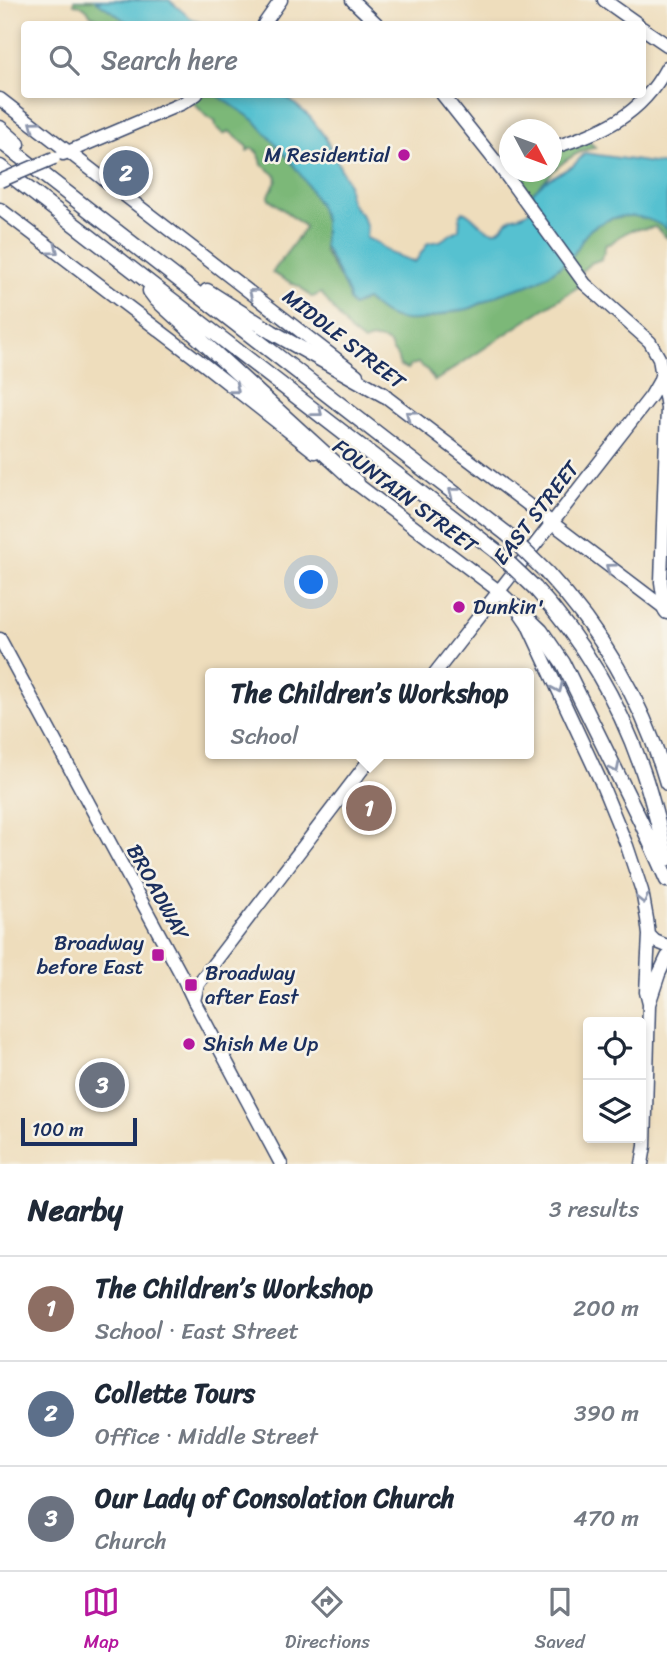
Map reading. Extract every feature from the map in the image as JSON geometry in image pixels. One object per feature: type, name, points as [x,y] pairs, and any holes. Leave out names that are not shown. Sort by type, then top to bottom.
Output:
[{"type":"highway","points":[[0,128],[25,150],[52,181]]},
{"type":"highway","points":[[0,141],[507,534],[575,605],[615,664],[644,720],[667,783]]},
{"type":"highway","points":[[0,167],[496,551],[535,588],[586,654],[620,715],[644,773],[667,859]]},
{"type":"highway","points":[[128,265],[156,299],[356,483]]},
{"type":"highway","points":[[174,276],[210,293],[278,336],[384,395]]},
{"type":"highway","points":[[516,607],[541,631],[563,663],[667,880]]},
{"type":"street","points":[[266,21],[281,0]]},
{"type":"street","points":[[352,0],[373,21]]},
{"type":"street","points":[[604,0],[633,21]]},
{"type":"street","points":[[646,30],[667,45]]},
{"type":"street","points":[[646,98],[667,66]]},
{"type":"street","points":[[0,181],[191,98]]},
{"type":"street","points":[[445,98],[499,157]]},
{"type":"street","points":[[562,144],[594,134],[623,118],[646,98]]},
{"type":"street","name":"MIDDLE STREET","points":[[0,99],[666,610]]},
{"type":"street","points":[[515,182],[525,201],[585,284],[650,342],[659,358],[667,408],[661,582],[666,610]]},
{"type":"street","name":"FOUNTAIN STREET","points":[[0,209],[195,357],[319,456],[500,592],[516,607],[541,649],[628,846],[645,904],[649,936],[646,992],[649,1004]]},
{"type":"street","name":"EAST STREET","points":[[439,668],[651,396],[662,373]]},
{"type":"street","name":"BROADWAY","points":[[0,639],[281,1164]]},
{"type":"street","points":[[194,1001],[198,984],[370,759]]},
{"type":"street","points":[[649,936],[667,946]]},
{"type":"street","points":[[642,1164],[645,1146],[649,1004],[667,957]]},
{"type":"green space","points":[[74,0],[106,0],[137,21],[98,21],[84,7],[74,4]]},
{"type":"green space","points":[[189,98],[233,98],[254,111],[330,212],[324,251],[336,273],[347,285],[607,215],[622,207],[667,221],[667,238],[655,227],[630,231],[606,244],[602,259],[591,263],[578,274],[581,285],[435,381],[418,363],[408,369],[400,366],[397,356],[387,342],[374,339],[364,342],[350,331],[321,293],[311,297],[300,287],[272,273],[305,228],[268,198],[277,177],[262,165],[256,151],[252,148],[247,151],[247,146],[229,131],[223,134],[216,127],[215,121],[207,117]]},
{"type":"green space","points":[[579,133],[595,147],[584,150],[562,164],[562,140]]},
{"type":"green space","points":[[515,182],[544,182],[529,200]]},
{"type":"water","points":[[95,0],[169,0],[196,21],[126,21]]},
{"type":"water","points":[[221,98],[288,98],[310,117],[325,137],[348,183],[352,204],[367,227],[366,238],[378,243],[390,253],[415,262],[428,243],[440,241],[459,229],[463,211],[490,231],[498,230],[509,219],[526,213],[537,204],[531,194],[544,182],[562,182],[562,172],[573,166],[585,153],[667,165],[667,229],[641,217],[624,216],[606,221],[592,228],[567,261],[531,284],[465,310],[428,319],[398,319],[366,300],[353,306],[349,301],[324,246],[324,220],[319,205],[289,159],[254,120]]},
{"type":"place","name":"M Residential","points":[[404,155]]},
{"type":"place","name":"Collette Tours","points":[[126,173]]},
{"type":"place","name":"Dunkin'","points":[[459,607]]},
{"type":"place","name":"The Children’s Workshop","points":[[369,808]]},
{"type":"place","name":"Broadway before East","points":[[158,955]]},
{"type":"place","name":"Broadway after East","points":[[191,985]]},
{"type":"place","name":"Shish Me Up","points":[[189,1044]]},
{"type":"place","name":"Our Lady of Consolation Church","points":[[102,1085]]}]
